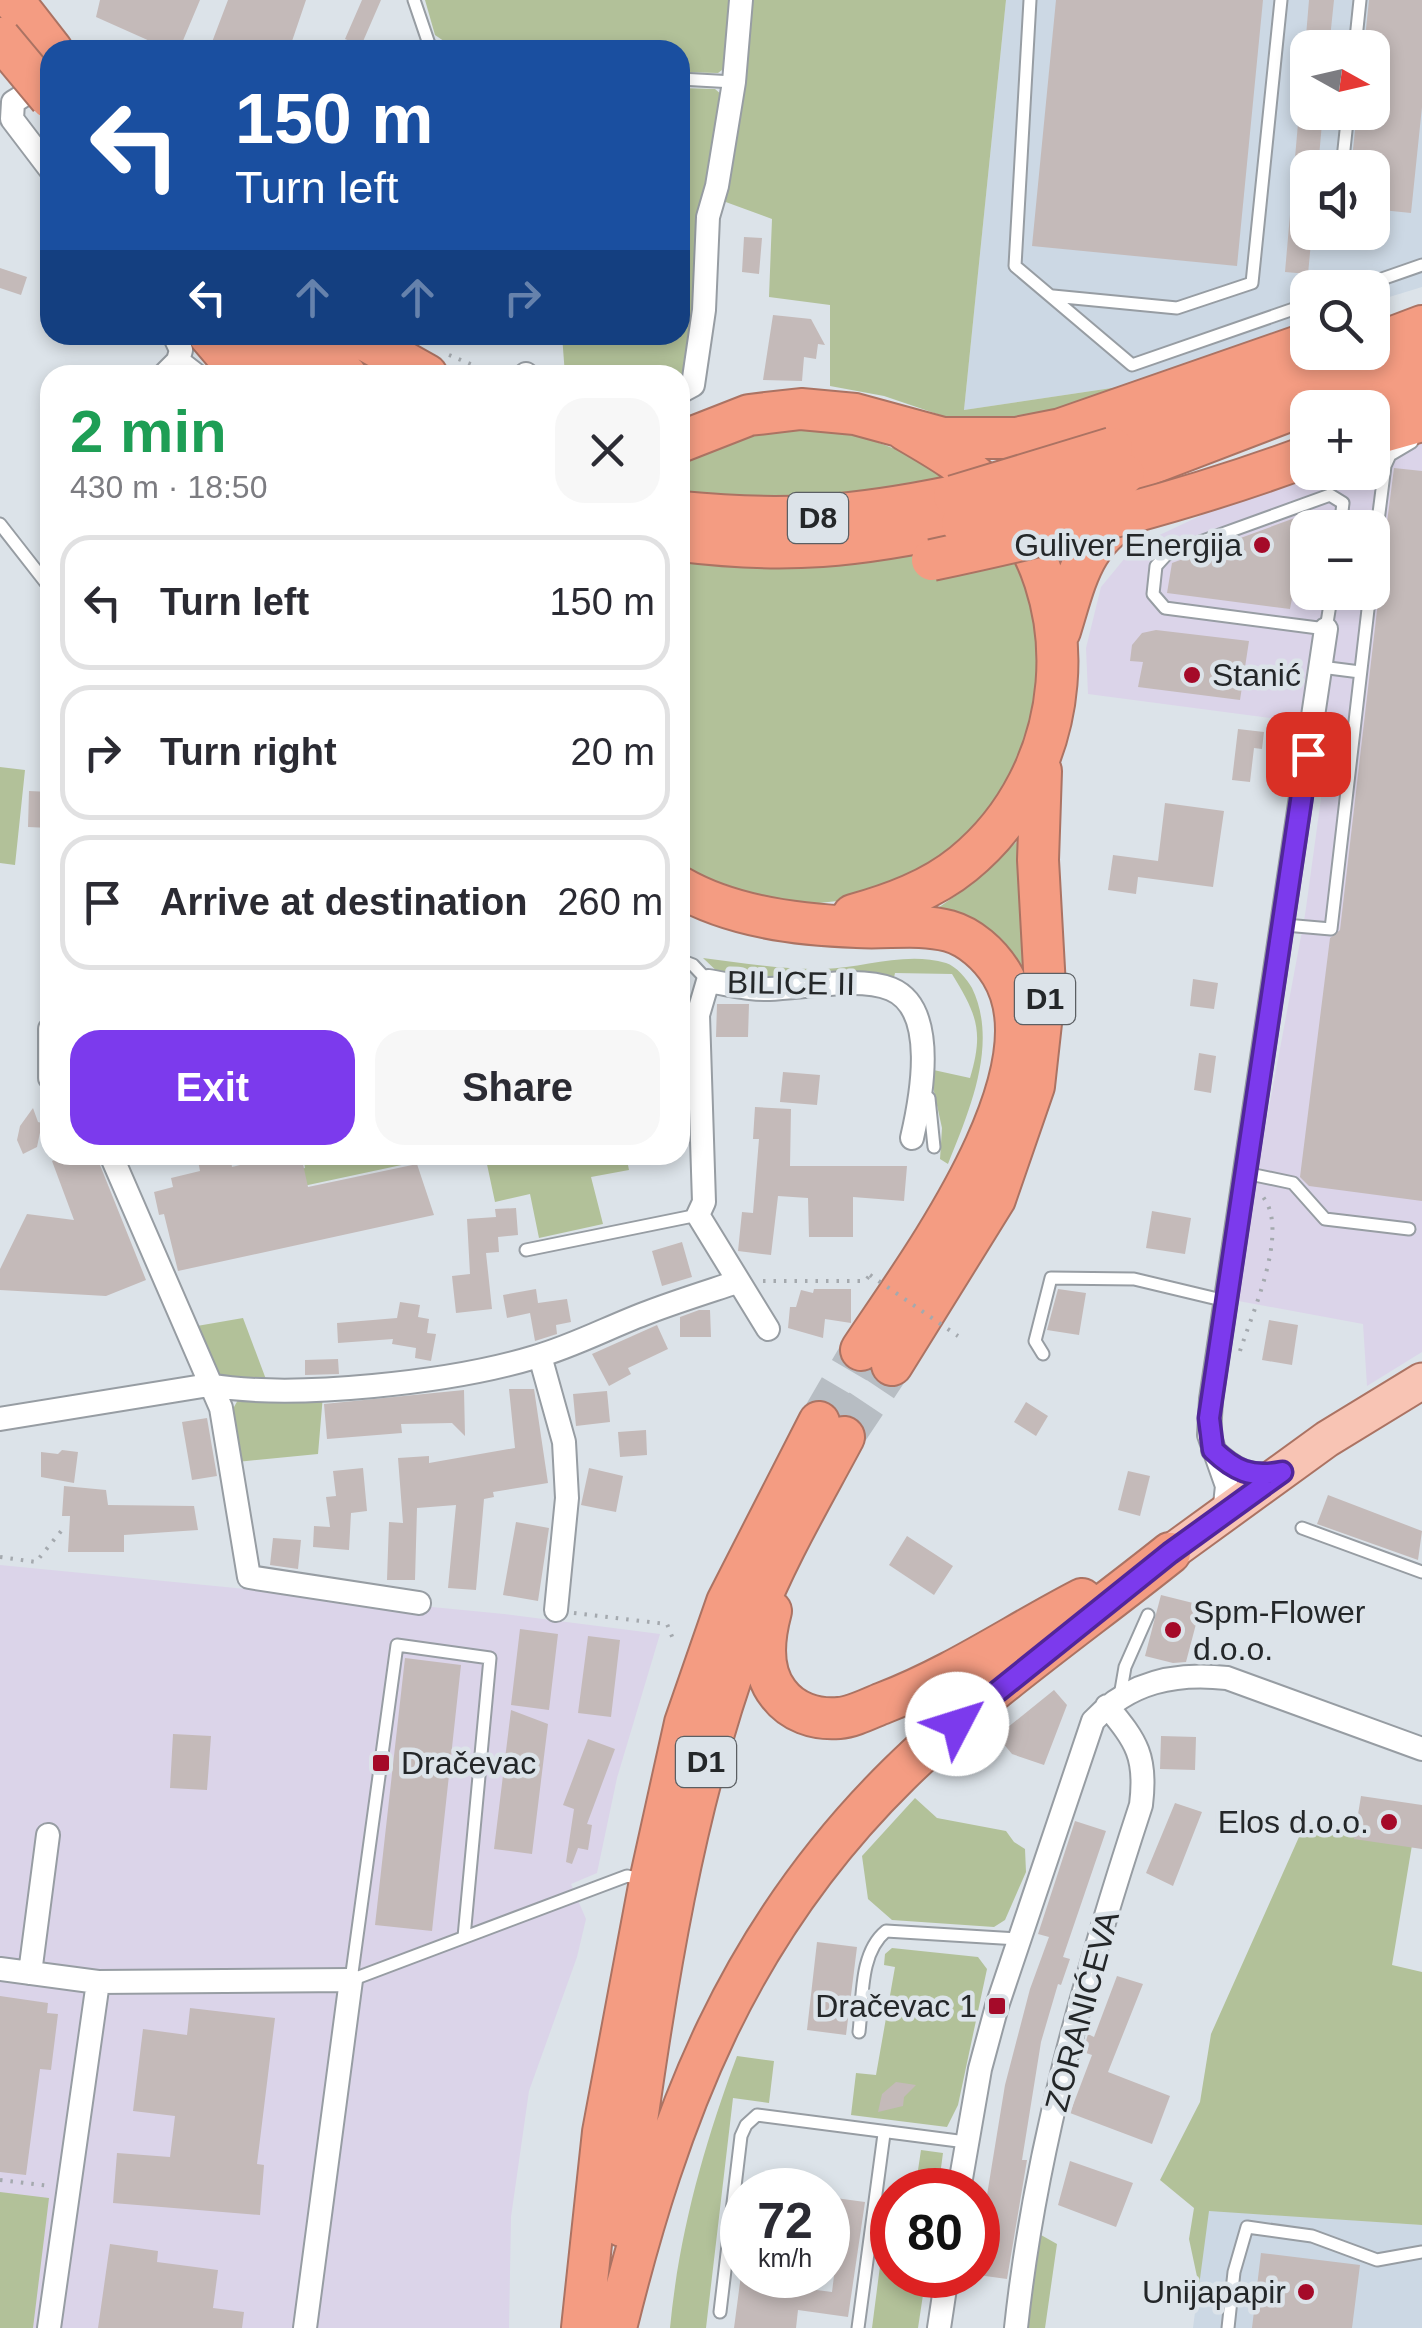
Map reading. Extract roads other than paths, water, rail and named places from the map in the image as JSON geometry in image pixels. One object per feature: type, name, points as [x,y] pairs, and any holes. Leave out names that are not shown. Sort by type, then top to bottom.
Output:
[{"type":"highway","points":[[13,0],[44,40]]},
{"type":"highway","points":[[0,38],[40,86]]},
{"type":"highway","points":[[1390,318],[1422,309]]},
{"type":"highway","points":[[1390,338],[1422,326]]},
{"type":"highway","points":[[217,345],[233,365]]},
{"type":"highway","points":[[265,345],[287,365]]},
{"type":"highway","points":[[307,345],[333,365]]},
{"type":"highway","points":[[384,345],[436,364]]},
{"type":"highway","points":[[905,430],[972,440],[1016,438],[1062,429],[1290,348]]},
{"type":"highway","name":"D8","points":[[690,541],[751,550],[883,542],[958,510],[1422,360]]},
{"type":"highway","name":"D8","points":[[1118,461],[1315,370]]},
{"type":"highway","points":[[1390,401],[1422,386]]},
{"type":"highway","name":"D1","points":[[690,435],[749,415],[802,409],[854,414],[905,430],[952,456],[992,493],[1014,522],[1046,586],[1057,639],[1058,684],[1042,754],[1038,860],[1045,987],[1034,1086],[995,1199],[876,1358],[978,1162],[1007,1084],[1016,1015],[1010,988],[995,963],[973,942],[948,931],[794,920],[724,908],[690,892]]},
{"type":"highway","points":[[1390,443],[1422,421]]},
{"type":"highway","points":[[1057,639],[1076,570],[1118,519],[1168,494],[1290,445]]},
{"type":"highway","points":[[751,550],[828,569],[932,560],[1067,531],[1290,463]]},
{"type":"highway","name":"D8","points":[[690,513],[808,519],[958,510]]},
{"type":"highway","points":[[794,920],[854,915],[911,896],[962,864],[1007,818],[1026,792],[1042,754]]},
{"type":"highway","name":"D1","points":[[582,2328],[603,2132],[650,1881],[685,1723],[721,1619],[764,1523],[832,1430],[794,1529],[752,1618],[698,1790],[654,2005],[613,2328]]},
{"type":"highway","points":[[794,1529],[767,1625],[766,1665],[774,1688],[787,1704],[810,1716],[842,1718],[908,1693],[1170,1553]]},
{"type":"highway","points":[[613,2328],[640,2230],[708,2042],[758,1949],[806,1877],[899,1774],[1170,1553]]},
{"type":"main road","points":[[1170,1553],[1327,1438],[1422,1383]]},
{"type":"street","points":[[690,387],[704,310],[708,218],[734,82],[741,0]]},
{"type":"street","points":[[40,85],[12,102],[12,119],[40,156]]},
{"type":"street","points":[[1224,1514],[1227,1486],[1213,1450],[1209,1418],[1326,629]]},
{"type":"street","name":"BILICE II","points":[[698,1215],[704,1202],[698,1014],[708,981],[766,990],[889,987],[911,1003],[916,1016],[923,1142]]},
{"type":"street","points":[[118,1165],[221,1408],[249,1577],[418,1603]]},
{"type":"street","points":[[698,1215],[768,1329]]},
{"type":"street","points":[[0,1419],[209,1385],[230,1389],[335,1388],[441,1377],[540,1356],[650,1311],[736,1282]]},
{"type":"street","points":[[540,1356],[564,1442],[567,1498],[556,1610]]},
{"type":"street","points":[[1213,1450],[1232,1468],[1244,1472],[1260,1476],[1282,1472]]},
{"type":"street","points":[[962,2168],[980,2069],[1018,1940],[1107,1708],[1158,1680],[1195,1674],[1226,1678],[1422,1749]]},
{"type":"street","name":"ZORANIĆEVA","points":[[1016,2328],[1026,2240],[1073,2019],[1141,1805],[1144,1778],[1140,1752],[1107,1708]]},
{"type":"street","points":[[30,1973],[48,1835]]},
{"type":"street","points":[[0,1969],[98,1982],[351,1980],[305,2328]]},
{"type":"street","points":[[49,2328],[98,1982]]},
{"type":"street","points":[[939,2328],[943,2298]]},
{"type":"lane","points":[[414,0],[428,40]]},
{"type":"lane","points":[[1030,0],[1015,266],[1132,365],[1290,310]]},
{"type":"lane","points":[[1053,296],[1177,308],[1252,283],[1281,0]]},
{"type":"lane","points":[[1357,30],[1360,0]]},
{"type":"lane","points":[[690,80],[734,82]]},
{"type":"lane","points":[[1390,276],[1422,265]]},
{"type":"lane","points":[[1390,455],[1408,443],[1422,440]]},
{"type":"lane","points":[[1329,610],[1326,629],[1165,608],[1153,594],[1156,566],[1167,554],[1330,495],[1343,502],[1342,510]]},
{"type":"lane","points":[[0,524],[40,575]]},
{"type":"lane","points":[[1284,925],[1330,928],[1368,610]]},
{"type":"lane","points":[[1321,667],[1360,672]]},
{"type":"lane","points":[[690,964],[708,981]]},
{"type":"lane","points":[[1245,1173],[1293,1183],[1325,1220],[1409,1228]]},
{"type":"lane","points":[[526,1250],[698,1215]]},
{"type":"lane","points":[[1043,1354],[1035,1341],[1052,1278],[1134,1280],[1226,1300]]},
{"type":"lane","points":[[1302,1528],[1422,1572]]},
{"type":"lane","points":[[1107,1708],[1148,1616]]},
{"type":"lane","points":[[464,1937],[490,1658],[397,1645],[351,1980],[628,1876],[650,1881]]},
{"type":"lane","points":[[860,2032],[867,1961],[873,1942],[886,1930],[1018,1940]]},
{"type":"lane","points":[[720,2312],[740,2147],[746,2125],[757,2115],[966,2142]]},
{"type":"lane","points":[[858,2328],[884,2134]]},
{"type":"lane","points":[[1228,2328],[1234,2272],[1248,2227],[1312,2236],[1377,2260],[1422,2252]]},
{"type":"tunnel","points":[[819,1422],[861,1350]]},
{"type":"tunnel","points":[[844,1437],[892,1365]]},
{"type":"place","name":"Guliver Energija","points":[[1262,545]]},
{"type":"place","name":"Stanić","points":[[1192,675]]},
{"type":"place","name":"Spm-Flower d.o.o.","points":[[1173,1630]]},
{"type":"place","name":"Dračevac","points":[[381,1763]]},
{"type":"place","name":"Elos d.o.o.","points":[[1389,1822]]},
{"type":"place","name":"Dračevac 1","points":[[997,2006]]},
{"type":"place","name":"Unijapapir","points":[[1306,2292]]}]
